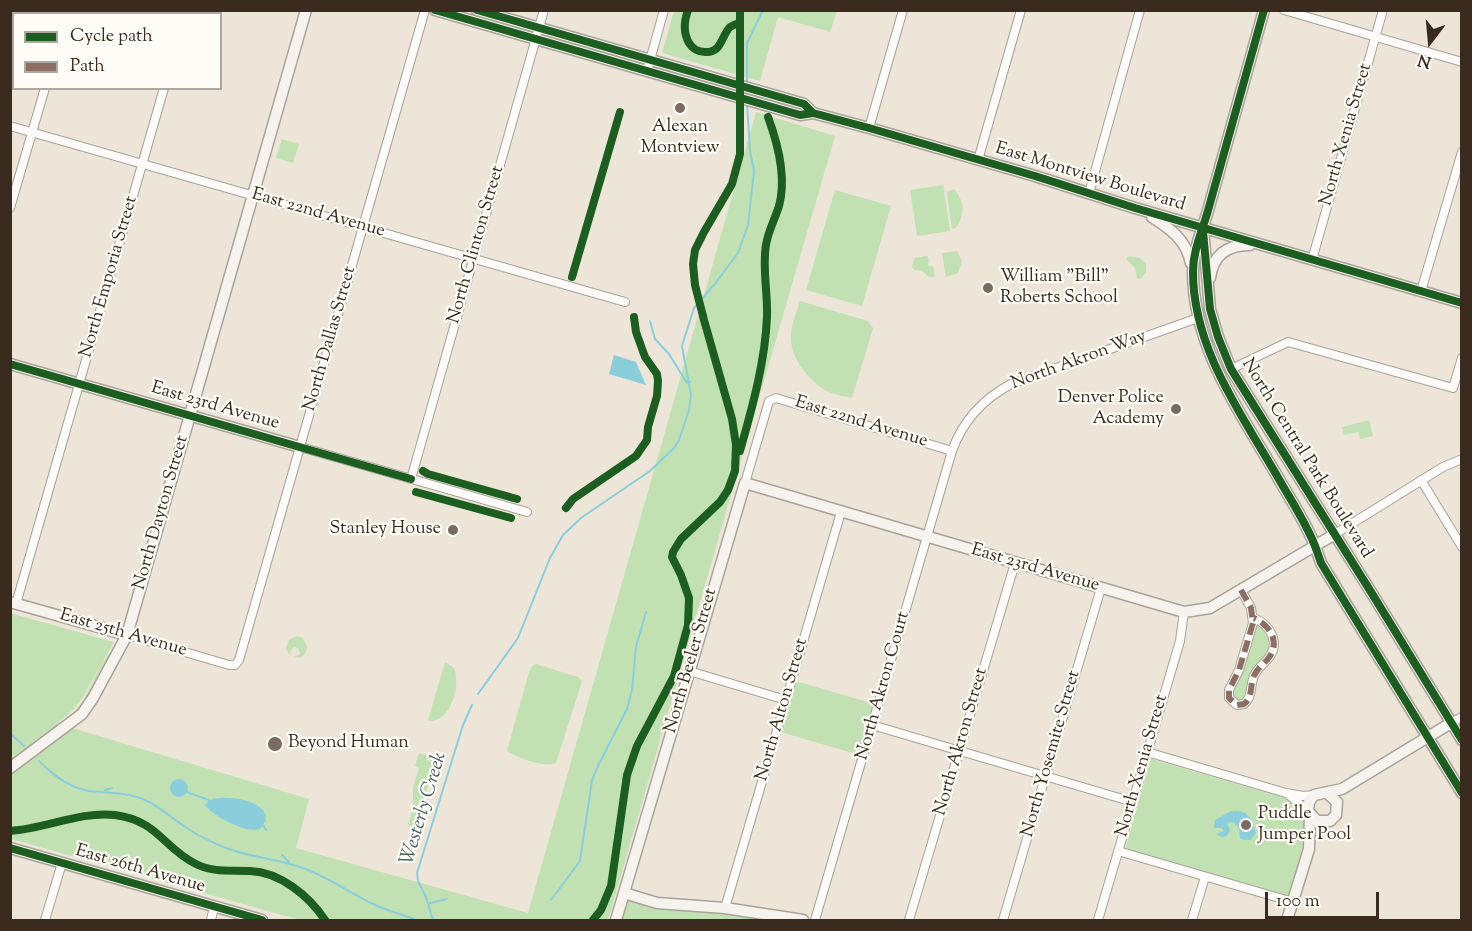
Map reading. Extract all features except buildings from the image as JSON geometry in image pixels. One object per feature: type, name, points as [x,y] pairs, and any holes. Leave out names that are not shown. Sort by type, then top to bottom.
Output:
[{"type":"street","name":"North Dayton Street","points":[[10,768],[83,712],[127,635],[306,10]]},
{"type":"street","name":"North Dallas Street","points":[[235,665],[240,657],[425,10]]},
{"type":"street","name":"East Montview Boulevard","points":[[435,10],[650,60],[804,104],[813,113]]},
{"type":"street","name":"East Montview Boulevard","points":[[477,10],[537,34],[647,71],[800,115],[813,113],[869,128],[1461,303]]},
{"type":"street","name":"North Clinton Street","points":[[411,479],[544,10]]},
{"type":"street","points":[[647,71],[664,10]]},
{"type":"street","points":[[869,128],[903,10]]},
{"type":"street","points":[[978,160],[1021,10]]},
{"type":"street","points":[[1089,193],[1140,10]]},
{"type":"street","points":[[1203,228],[1264,10]]},
{"type":"street","points":[[1284,10],[1461,62]]},
{"type":"street","name":"North Xenia Street","points":[[1312,260],[1383,10]]},
{"type":"street","points":[[10,208],[44,90]]},
{"type":"street","name":"North Emporia Street","points":[[13,603],[163,90]]},
{"type":"street","name":"East 22nd Avenue","points":[[10,126],[625,302]]},
{"type":"street","points":[[1421,291],[1461,152]]},
{"type":"street","points":[[1142,210],[1180,239],[1189,255],[1193,272]]},
{"type":"street","name":"North Central Park Boulevard","points":[[1203,228],[1196,245],[1193,272],[1198,318],[1210,353],[1230,395],[1290,497],[1322,563],[1461,793]]},
{"type":"street","name":"North Central Park Boulevard","points":[[1203,228],[1208,296],[1218,337],[1231,369],[1461,740]]},
{"type":"street","points":[[1208,296],[1211,270],[1221,252],[1236,245],[1259,244]]},
{"type":"street","name":"North Akron Way","points":[[952,451],[977,408],[1011,384],[1198,318]]},
{"type":"street","points":[[1231,369],[1288,342],[1453,388],[1461,358]]},
{"type":"street","name":"East 23rd Avenue","points":[[10,364],[527,512]]},
{"type":"street","name":"East 22nd Avenue","points":[[769,402],[776,398],[780,399],[952,451]]},
{"type":"street","name":"North Beeler Street","points":[[616,921],[769,402]]},
{"type":"street","name":"North Akron Court","points":[[815,921],[952,451]]},
{"type":"street","points":[[1335,534],[1421,480],[1461,459]]},
{"type":"street","points":[[1421,480],[1461,547]]},
{"type":"street","name":"East 23rd Avenue","points":[[745,483],[1184,612],[1210,608],[1335,534]]},
{"type":"street","name":"North Alton Street","points":[[725,908],[841,512]]},
{"type":"street","name":"North Akron Street","points":[[909,921],[1015,563]]},
{"type":"street","name":"North Yosemite Street","points":[[1003,921],[1101,588]]},
{"type":"street","points":[[1241,590],[1254,618],[1239,670],[1229,690],[1229,698],[1237,705],[1247,702],[1253,676],[1270,655],[1273,647],[1270,629],[1254,618]]},
{"type":"street","name":"East 25th Avenue","points":[[13,603],[235,665]]},
{"type":"street","name":"North Xenia Street","points":[[1098,921],[1180,641],[1184,612]]},
{"type":"street","points":[[689,671],[786,700]]},
{"type":"street","points":[[1147,752],[1286,793],[1314,795],[1342,789],[1461,717]]},
{"type":"street","points":[[872,725],[1132,802]]},
{"type":"street","points":[[1287,921],[1309,849],[1325,822],[1333,818],[1338,806],[1358,779]]},
{"type":"street","points":[[1286,793],[1317,821],[1325,822]]},
{"type":"street","points":[[1327,793],[1334,798],[1338,806]]},
{"type":"street","points":[[1309,849],[1309,802],[1314,795]]},
{"type":"street","name":"East 26th Avenue","points":[[10,848],[262,921]]},
{"type":"street","points":[[1118,851],[1293,902]]},
{"type":"street","points":[[45,921],[62,863]]},
{"type":"street","points":[[1192,921],[1205,877]]},
{"type":"street","points":[[624,893],[657,903],[725,908],[803,921]]},
{"type":"street","points":[[211,921],[214,907]]},
{"type":"green space","points":[[674,10],[837,11],[830,32],[778,17],[760,81],[662,53]]},
{"type":"green space","points":[[756,112],[835,136],[608,920],[300,920],[11,839],[10,613],[114,642],[81,700],[56,724],[76,711],[62,725],[309,799],[296,848],[528,913]]},
{"type":"green space","points":[[282,139],[299,144],[293,163],[276,158]]},
{"type":"green space","points":[[943,185],[950,231],[917,236],[910,190]]},
{"type":"green space","points":[[954,189],[962,203],[962,214],[956,228],[952,229],[947,194],[948,191]]},
{"type":"green space","points":[[835,190],[891,206],[862,306],[806,290]]},
{"type":"green space","points":[[957,251],[962,261],[958,273],[946,277],[942,253]]},
{"type":"green space","points":[[927,256],[928,266],[933,266],[935,277],[929,277],[912,267],[914,258]]},
{"type":"green space","points":[[1129,256],[1140,258],[1146,264],[1146,273],[1140,279],[1137,278],[1135,268],[1126,259]]},
{"type":"green space","points":[[800,301],[868,321],[873,328],[852,398],[825,390],[800,366],[793,350],[791,333]]},
{"type":"green space","points":[[1369,420],[1373,436],[1360,439],[1358,432],[1344,435],[1342,427]]},
{"type":"green space","points":[[1258,623],[1267,631],[1270,638],[1268,652],[1244,702],[1235,701],[1231,692],[1240,676]]},
{"type":"green space","points":[[296,636],[303,638],[307,647],[302,657],[294,657],[300,654],[298,648],[294,647],[291,650],[290,654],[293,657],[289,654],[286,648],[289,640]]},
{"type":"green space","points":[[113,650],[92,690],[76,711],[100,666]]},
{"type":"green space","points":[[445,662],[454,668],[455,693],[444,715],[430,721],[428,720]]},
{"type":"green space","points":[[536,664],[578,677],[582,681],[556,763],[551,764],[531,762],[507,751],[529,672]]},
{"type":"green space","points":[[792,680],[878,705],[863,756],[777,731]]},
{"type":"green space","points":[[419,753],[436,758],[416,827],[408,825],[413,807],[413,787],[419,768],[415,766]]},
{"type":"green space","points":[[1151,759],[1285,798],[1300,807],[1305,820],[1304,842],[1288,896],[1125,849]]},
{"type":"green space","points":[[624,893],[803,920],[616,920]]},
{"type":"water","points":[[614,355],[636,362],[646,385],[609,374]]},
{"type":"water","points":[[179,779],[185,782],[188,788],[185,794],[179,797],[173,794],[170,788],[173,782]]},
{"type":"water","points":[[239,799],[258,806],[266,815],[265,822],[260,829],[254,830],[230,823],[205,805],[209,800]]},
{"type":"water","name":"Puddle Jumper Pool","points":[[1231,811],[1245,813],[1251,819],[1256,833],[1251,840],[1240,838],[1239,828],[1233,822],[1227,823],[1230,830],[1227,836],[1222,837],[1216,834],[1224,831],[1222,828],[1214,828],[1215,820]]},
{"type":"waterway","name":"Westerly Creek","points":[[747,85],[747,43],[763,10]]},
{"type":"waterway","name":"Westerly Creek","points":[[478,694],[518,638],[550,558],[563,535],[581,518],[650,471],[674,448],[679,440],[689,410],[691,395],[682,346],[694,308],[738,253],[748,225],[754,171],[750,151],[747,103]]},
{"type":"waterway","points":[[650,321],[655,339],[669,354],[687,383],[690,382]]},
{"type":"waterway","points":[[551,900],[580,861],[592,780],[627,709],[632,690],[636,647],[646,612]]},
{"type":"waterway","name":"Westerly Creek","points":[[433,920],[417,873],[463,725],[472,705]]},
{"type":"waterway","points":[[10,733],[24,746]]},
{"type":"waterway","points":[[39,761],[56,776],[75,787],[143,799],[216,844],[240,853],[310,871],[373,904],[416,920]]},
{"type":"waterway","points":[[105,790],[112,788]]},
{"type":"waterway","points":[[184,791],[209,800]]},
{"type":"waterway","points":[[263,825],[266,830]]},
{"type":"waterway","points":[[282,855],[289,862]]},
{"type":"waterway","points":[[430,903],[447,899]]},
{"type":"marked path","points":[[1241,590],[1251,608],[1253,623],[1239,670],[1229,690],[1229,698],[1237,705],[1247,701],[1255,674],[1274,647],[1269,630],[1254,618]]},
{"type":"cycle path","points":[[435,10],[800,115],[813,113],[869,128],[1462,303]]},
{"type":"cycle path","points":[[477,10],[804,104],[813,113]]},
{"type":"cycle path","points":[[688,10],[685,31],[687,39],[696,50],[705,52],[715,50],[730,27],[739,23]]},
{"type":"cycle path","points":[[593,920],[601,910],[611,886],[627,775],[637,746],[674,676],[688,625],[689,598],[672,557],[673,552],[681,539],[720,502],[728,490],[735,471],[736,445],[732,419],[695,285],[693,264],[695,250],[732,184],[740,154],[740,10]]},
{"type":"cycle path","points":[[1264,10],[1194,257],[1195,301],[1201,328],[1236,407],[1303,521],[1321,563],[1462,793]]},
{"type":"cycle path","points":[[572,277],[620,112]]},
{"type":"cycle path","points":[[740,451],[764,351],[767,317],[765,254],[768,235],[779,206],[782,184],[780,161],[768,117]]},
{"type":"cycle path","points":[[1203,231],[1210,309],[1231,369],[1462,740]]},
{"type":"cycle path","points":[[566,508],[573,499],[636,456],[647,440],[658,381],[657,374],[645,357],[636,332],[634,317]]},
{"type":"cycle path","points":[[10,364],[411,479]]},
{"type":"cycle path","points":[[423,471],[517,499]]},
{"type":"cycle path","points":[[416,492],[511,518]]},
{"type":"cycle path","points":[[10,831],[102,814],[130,818],[151,829],[185,858],[203,867],[216,870],[261,872],[283,881],[311,902],[325,920]]},
{"type":"cycle path","points":[[10,848],[262,920]]},
{"type":"place","name":"Alexan Montview","points":[[680,108]]},
{"type":"place","name":"William \"Bill\" Roberts School","points":[[988,288]]},
{"type":"place","name":"Denver Police Academy","points":[[1176,409]]},
{"type":"place","name":"Stanley House","points":[[453,530]]},
{"type":"place","name":"Beyond Human","points":[[275,744]]},
{"type":"place","name":"Puddle Jumper Pool","points":[[1246,825]]}]
